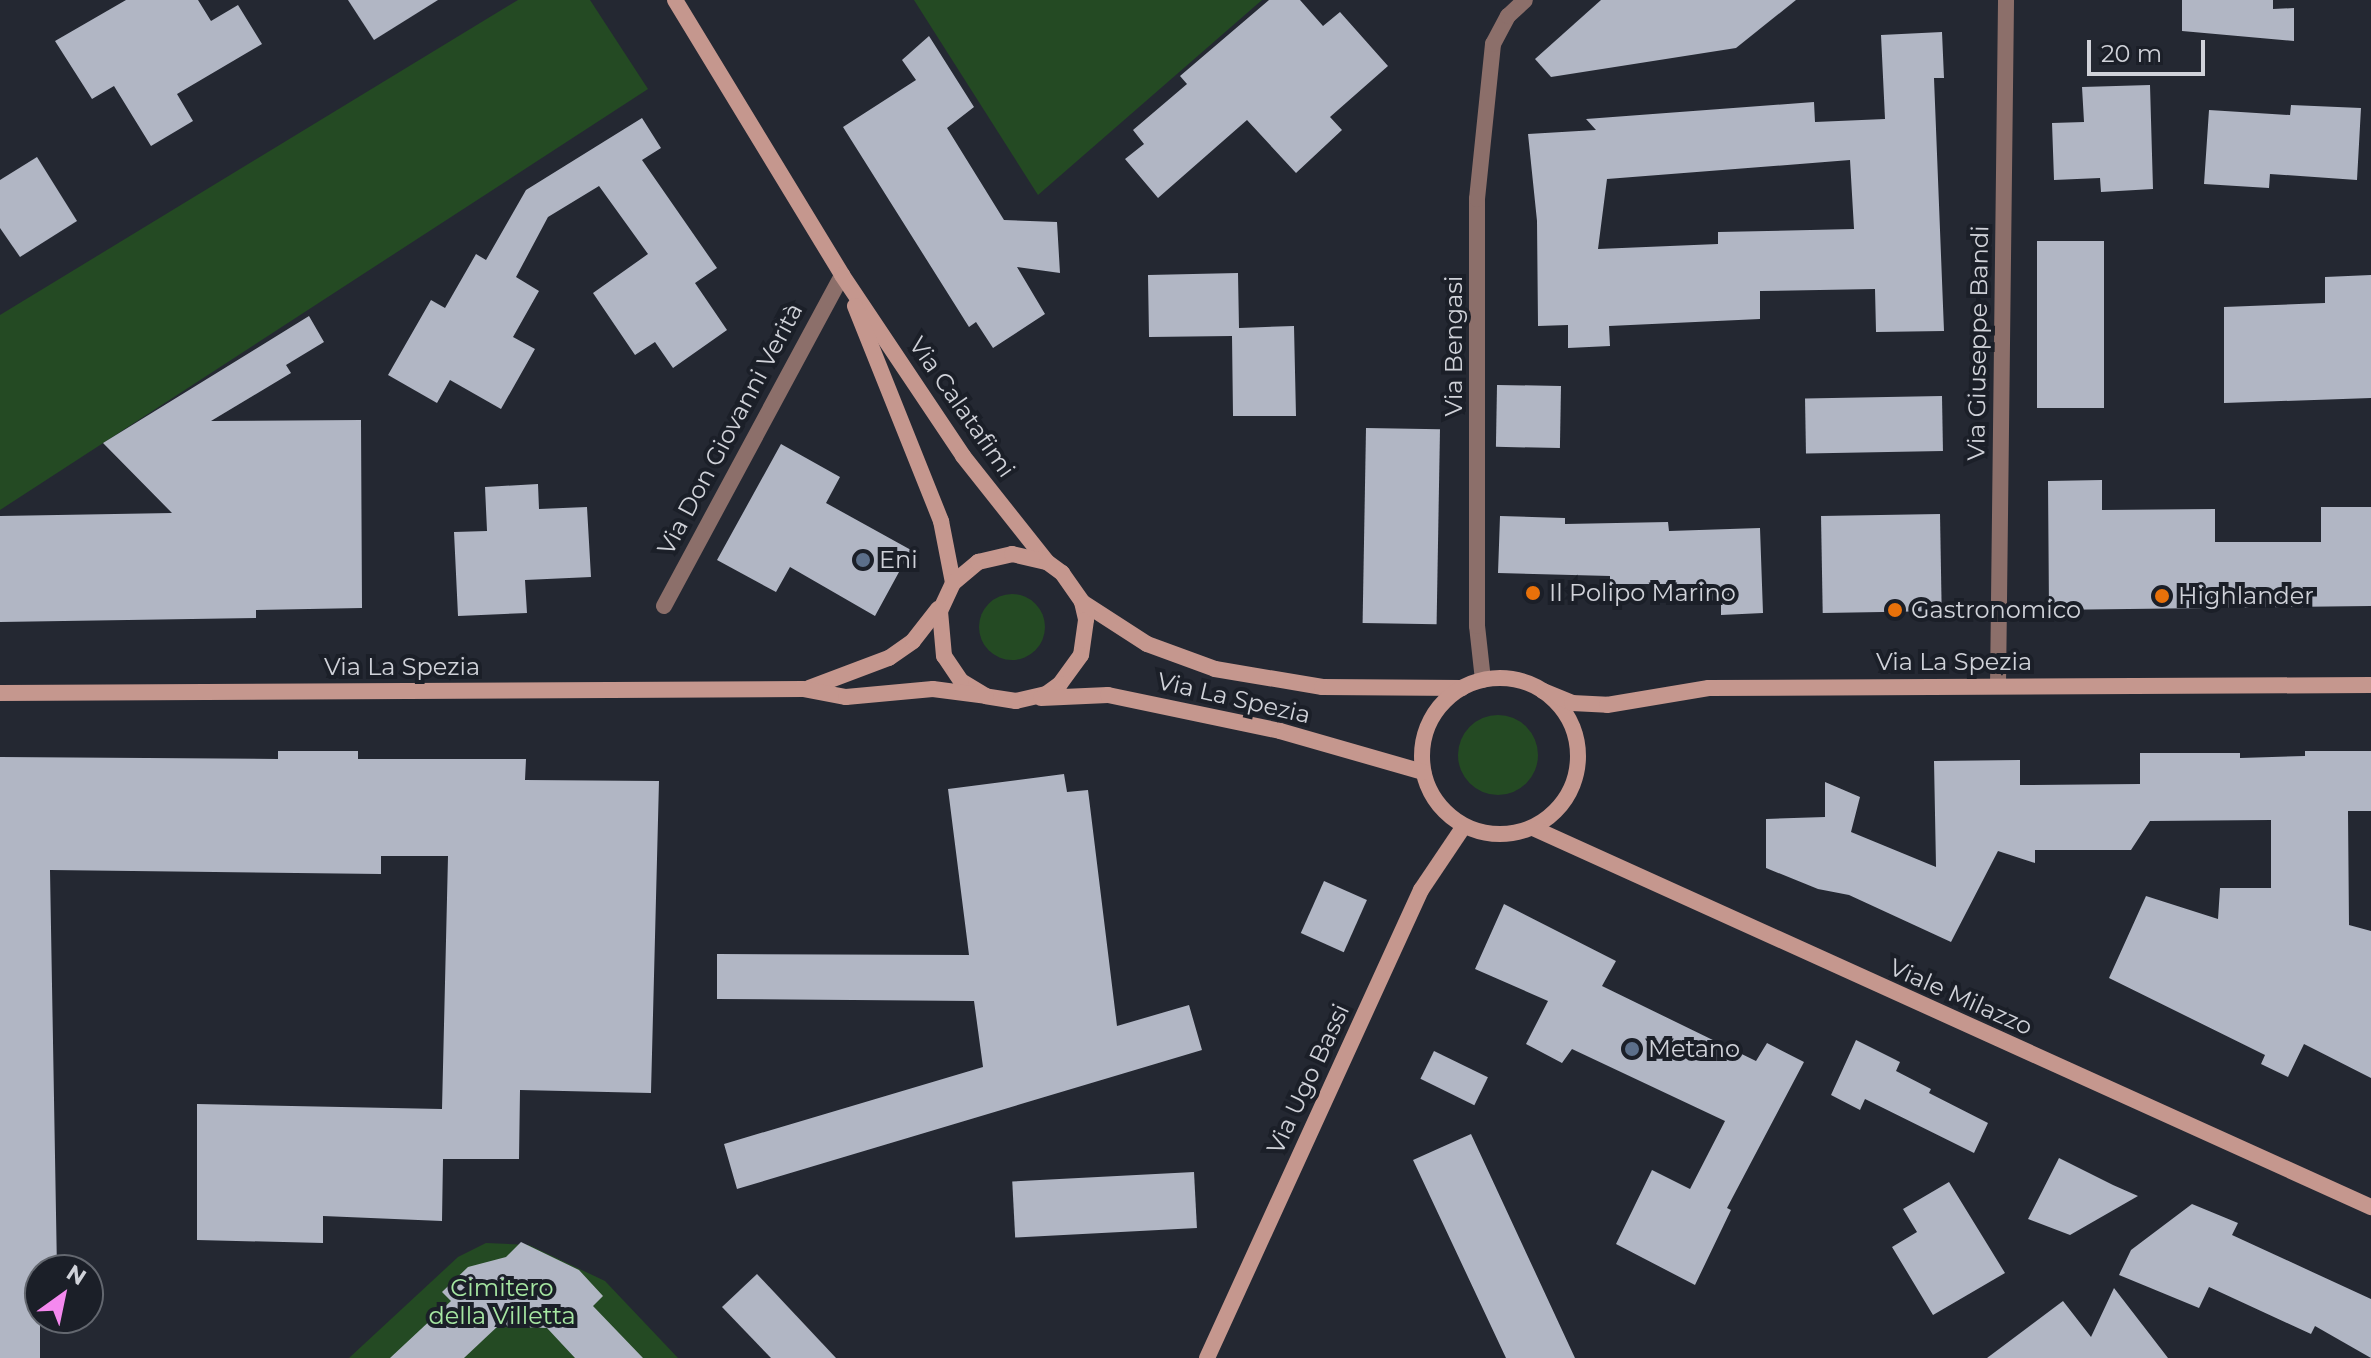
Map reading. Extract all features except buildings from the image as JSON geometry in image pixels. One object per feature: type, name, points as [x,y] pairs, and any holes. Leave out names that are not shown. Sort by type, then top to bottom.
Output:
[{"type":"main road","name":"Via Calatafimi","points":[[675,0],[842,275],[963,456],[1047,562]]},
{"type":"main road","name":"Via Calatafimi","points":[[842,275],[941,521],[949,590]]},
{"type":"main road","name":"Via La Spezia","points":[[803,689],[871,666],[906,647],[949,590],[978,562],[995,556],[1030,556],[1047,562],[1062,573],[1082,602],[1147,644],[1215,669],[1322,687],[1462,688]]},
{"type":"main road","points":[[949,590],[939,626],[944,656],[961,681],[986,696]]},
{"type":"main road","points":[[1031,699],[1060,684],[1081,655],[1086,620],[1082,602]]},
{"type":"main road","name":"Via La Spezia","points":[[0,693],[803,689],[846,697],[943,689],[1031,699],[1108,695],[1280,731],[1423,772],[1429,724],[1442,703],[1462,688],[1483,680],[1504,678],[1572,703],[1607,705],[1709,688],[2371,685]]},
{"type":"main road","points":[[1423,772],[1438,803],[1464,826],[1487,834],[1533,828],[1568,796],[1577,774],[1573,727],[1543,691]]},
{"type":"main road","name":"Via Ugo Bassi","points":[[1207,1358],[1421,890],[1464,826]]},
{"type":"main road","name":"Viale Milazzo","points":[[1533,828],[2371,1207]]},
{"type":"street","name":"Via Bengasi","points":[[1483,680],[1477,626],[1477,199],[1493,44],[1508,16],[1525,0]]},
{"type":"street","name":"Via Giuseppe Bandi","points":[[1998,686],[2006,0]]},
{"type":"street","name":"Via Don Giovanni Verità","points":[[664,606],[842,275]]},
{"type":"green space","points":[[518,0],[590,0],[648,89],[0,510],[0,315]]},
{"type":"green space","points":[[914,0],[1262,0],[1038,195]]},
{"type":"green space","points":[[1012,594],[1035,604],[1045,627],[1035,650],[1012,660],[989,650],[979,627],[989,604]]},
{"type":"green space","points":[[1498,715],[1513,718],[1526,727],[1535,740],[1538,755],[1535,770],[1526,783],[1513,792],[1498,795],[1483,792],[1470,783],[1461,770],[1458,755],[1461,740],[1470,727],[1483,718]]},
{"type":"green space","name":"Cimitero della Villetta","points":[[486,1243],[529,1245],[605,1281],[678,1358],[349,1358],[458,1257]]},
{"type":"place","name":"Eni","points":[[863,560]]},
{"type":"place","name":"Il Polipo Marino","points":[[1533,593]]},
{"type":"place","name":"Highlander","points":[[2162,596]]},
{"type":"place","name":"Gastronomico","points":[[1895,610]]},
{"type":"place","name":"Metano","points":[[1632,1049]]}]
